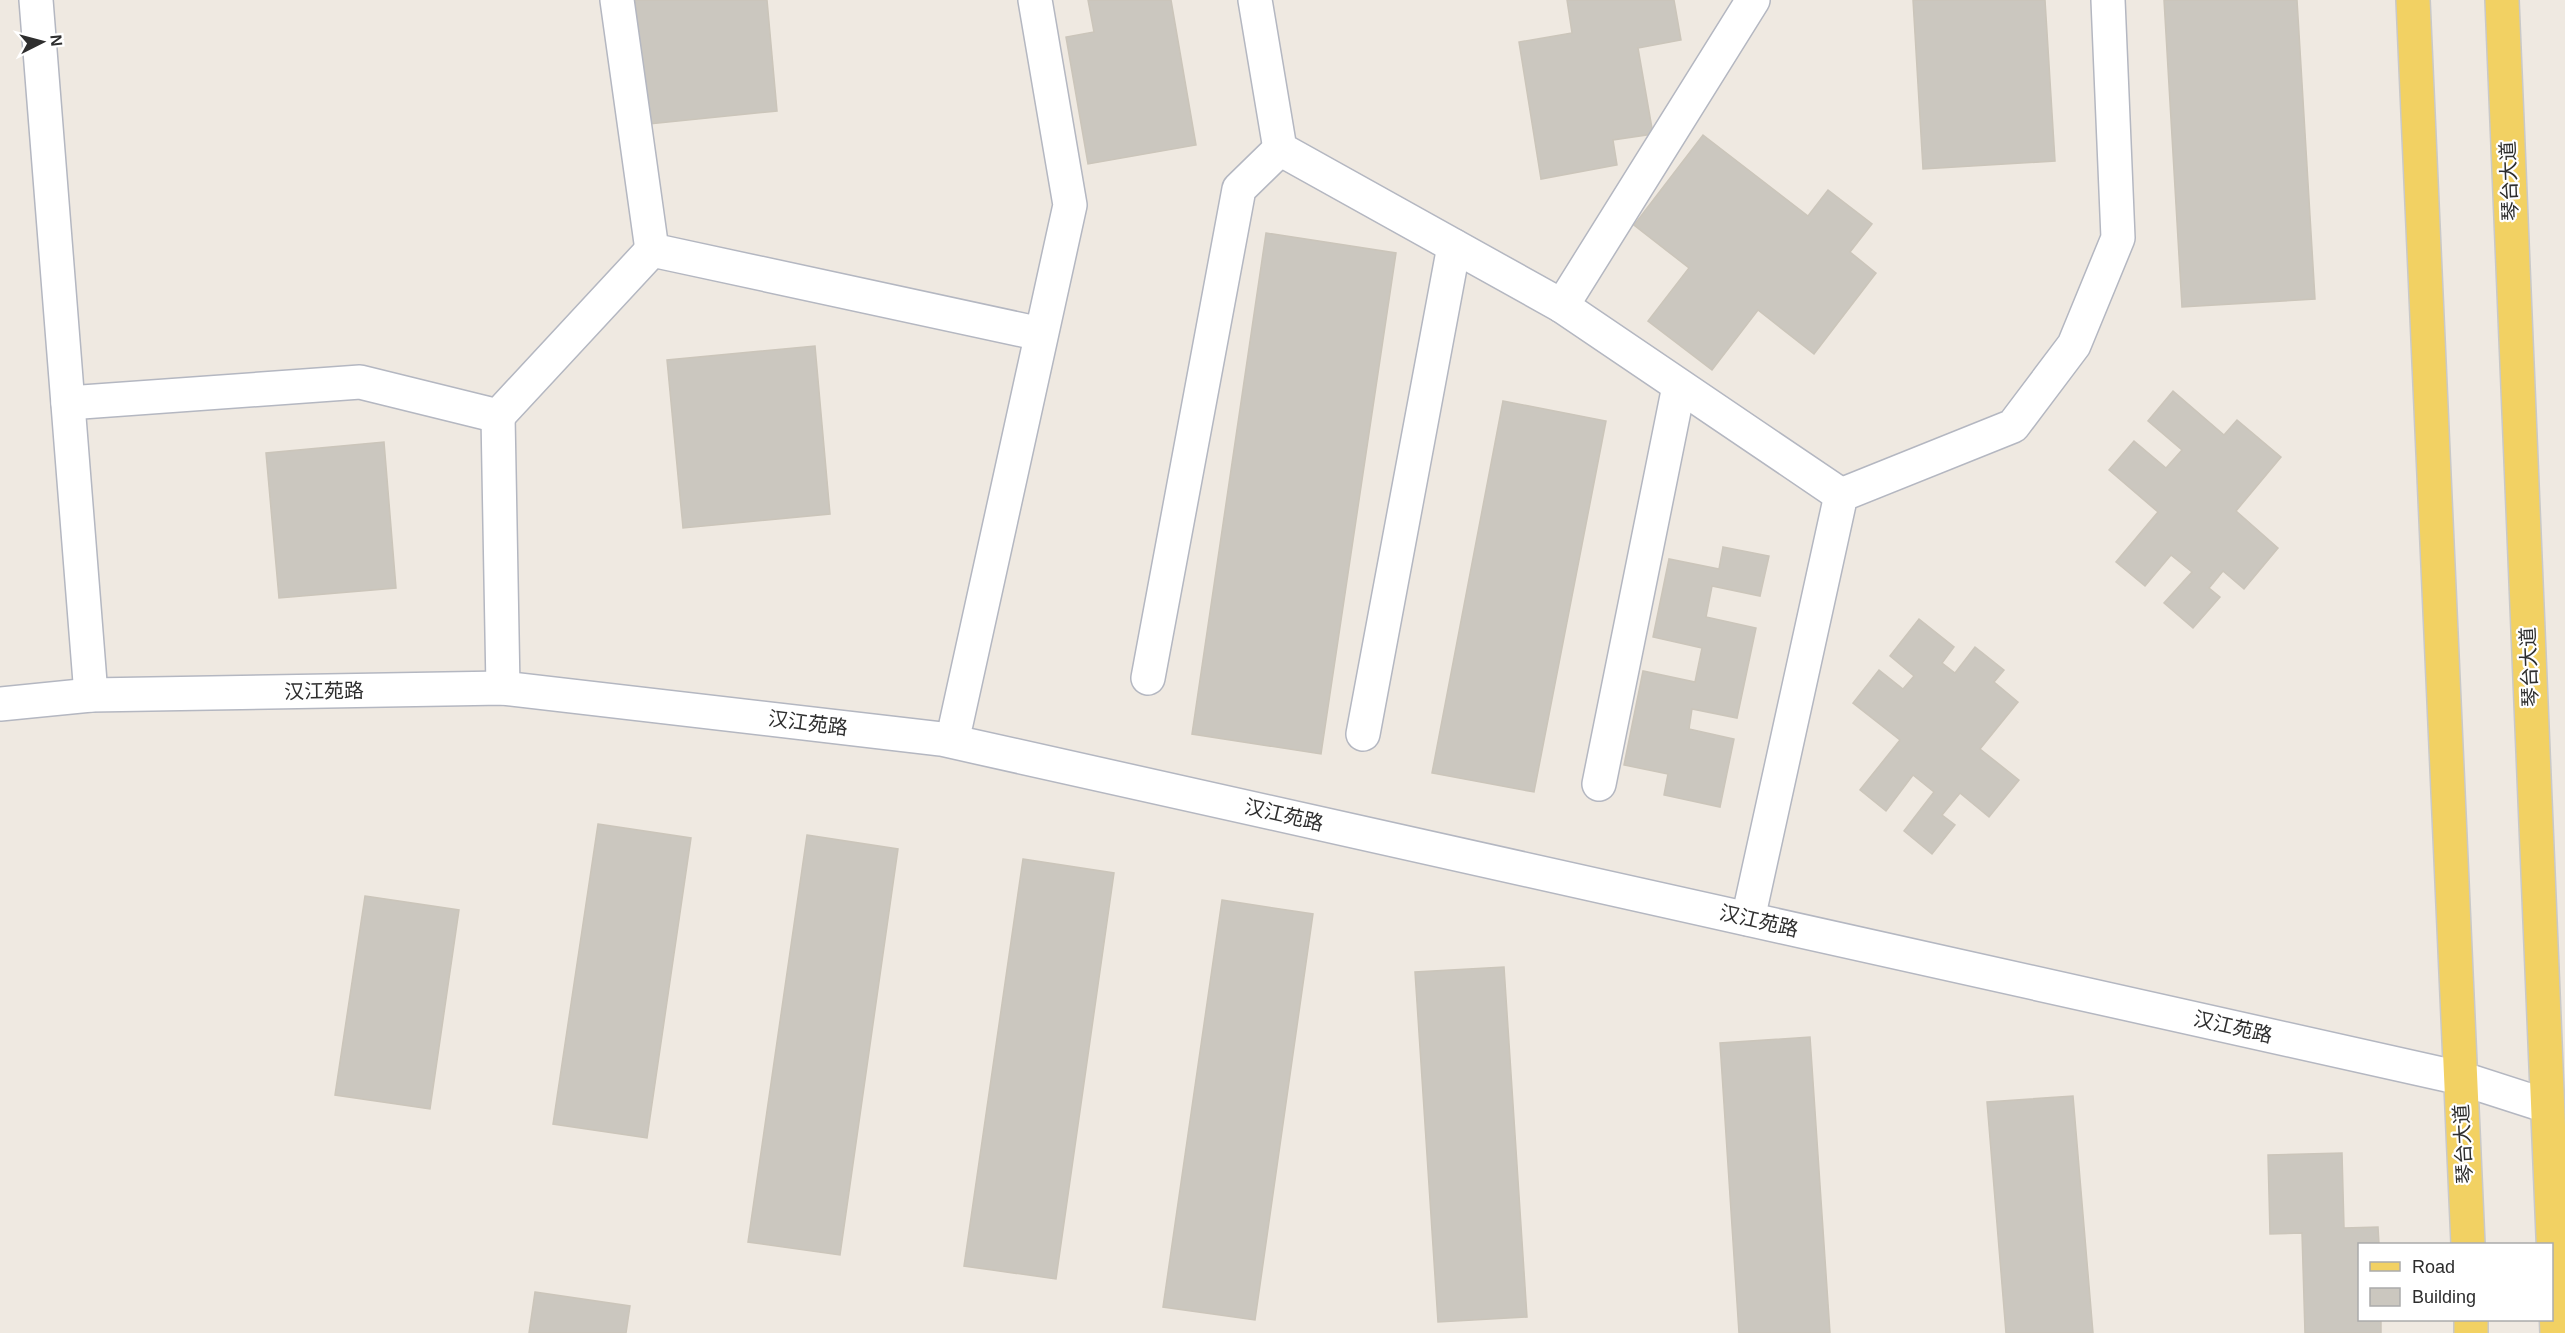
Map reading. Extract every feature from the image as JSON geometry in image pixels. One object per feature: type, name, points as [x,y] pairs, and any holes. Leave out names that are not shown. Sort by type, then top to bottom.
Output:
[{"type":"main road","name":"琴台大道","points":[[2413,0],[2468,1243]]},
{"type":"main road","name":"琴台大道","points":[[2502,0],[2558,1333]]},
{"type":"street","points":[[36,0],[92,695]]},
{"type":"street","points":[[617,0],[652,250]]},
{"type":"street","points":[[956,724],[1070,205],[1035,0]]},
{"type":"street","points":[[1255,0],[1280,149]]},
{"type":"street","points":[[1562,306],[1754,0]]},
{"type":"street","points":[[1841,495],[2013,426],[2074,345],[2118,238],[2108,0]]},
{"type":"street","points":[[1280,149],[1562,306],[1841,495]]},
{"type":"street","points":[[1148,678],[1239,189],[1280,149]]},
{"type":"street","points":[[1363,734],[1454,246]]},
{"type":"street","points":[[652,250],[1041,334]]},
{"type":"street","points":[[503,687],[498,416],[652,250]]},
{"type":"street","points":[[68,404],[360,382],[498,416]]},
{"type":"street","points":[[1599,784],[1680,386]]},
{"type":"street","points":[[1748,919],[1841,495]]},
{"type":"street","name":"汉江苑路","points":[[0,704],[92,695],[503,687],[941,739],[2460,1078],[2547,1106]]},
{"type":"building","points":[[635,0],[767,0],[777,111],[649,124]]},
{"type":"building","points":[[1088,0],[1171,0],[1196,145],[1088,164],[1066,37],[1094,32]]},
{"type":"building","points":[[1567,0],[1674,0],[1681,40],[1638,48],[1653,134],[1613,140],[1617,165],[1541,179],[1519,42],[1572,33]]},
{"type":"building","points":[[1913,0],[2045,0],[2055,161],[1923,169]]},
{"type":"building","points":[[2164,0],[2297,0],[2315,299],[2182,307]]},
{"type":"building","points":[[1703,135],[1808,216],[1828,190],[1872,224],[1850,252],[1876,273],[1814,354],[1758,310],[1712,370],[1648,321],[1689,268],[1634,225]]},
{"type":"building","points":[[1266,233],[1396,253],[1321,754],[1192,734]]},
{"type":"building","points":[[815,346],[830,514],[683,528],[667,360]]},
{"type":"building","points":[[2173,391],[2224,435],[2237,420],[2281,457],[2236,511],[2278,548],[2244,589],[2223,571],[2209,588],[2220,597],[2193,628],[2164,603],[2192,572],[2171,555],[2145,586],[2116,562],[2158,512],[2109,470],[2134,441],[2166,468],[2182,450],[2148,421]]},
{"type":"building","points":[[1503,401],[1606,421],[1534,792],[1432,773]]},
{"type":"building","points":[[384,442],[396,588],[279,598],[266,453]]},
{"type":"building","points":[[1723,547],[1769,556],[1760,596],[1712,586],[1706,617],[1756,628],[1737,718],[1692,709],[1689,729],[1734,739],[1720,807],[1664,795],[1668,774],[1624,765],[1643,671],[1695,682],[1702,648],[1653,637],[1669,559],[1719,569]]},
{"type":"building","points":[[1919,619],[1954,647],[1942,663],[1955,673],[1975,647],[2004,670],[1994,682],[2018,702],[1980,749],[2019,780],[1989,817],[1960,793],[1942,815],[1955,825],[1932,854],[1904,831],[1934,792],[1913,775],[1886,811],[1860,790],[1900,740],[1853,703],[1879,670],[1903,689],[1914,676],[1890,656]]},
{"type":"building","points":[[598,824],[691,838],[647,1138],[553,1124]]},
{"type":"building","points":[[807,835],[898,849],[840,1255],[748,1242]]},
{"type":"building","points":[[1023,859],[1114,873],[1056,1279],[964,1266]]},
{"type":"building","points":[[365,896],[459,910],[430,1109],[335,1095]]},
{"type":"building","points":[[1222,900],[1313,914],[1255,1320],[1163,1307]]},
{"type":"building","points":[[1504,967],[1527,1317],[1438,1322],[1415,972]]},
{"type":"building","points":[[1810,1037],[1830,1333],[1739,1333],[1720,1043]]},
{"type":"building","points":[[2073,1096],[2093,1333],[2006,1333],[1987,1102]]},
{"type":"building","points":[[2342,1153],[2344,1228],[2378,1227],[2379,1243],[2358,1243],[2358,1321],[2381,1321],[2381,1333],[2305,1333],[2302,1233],[2270,1234],[2268,1155]]},
{"type":"building","points":[[535,1292],[630,1306],[626,1333],[529,1333]]}]
